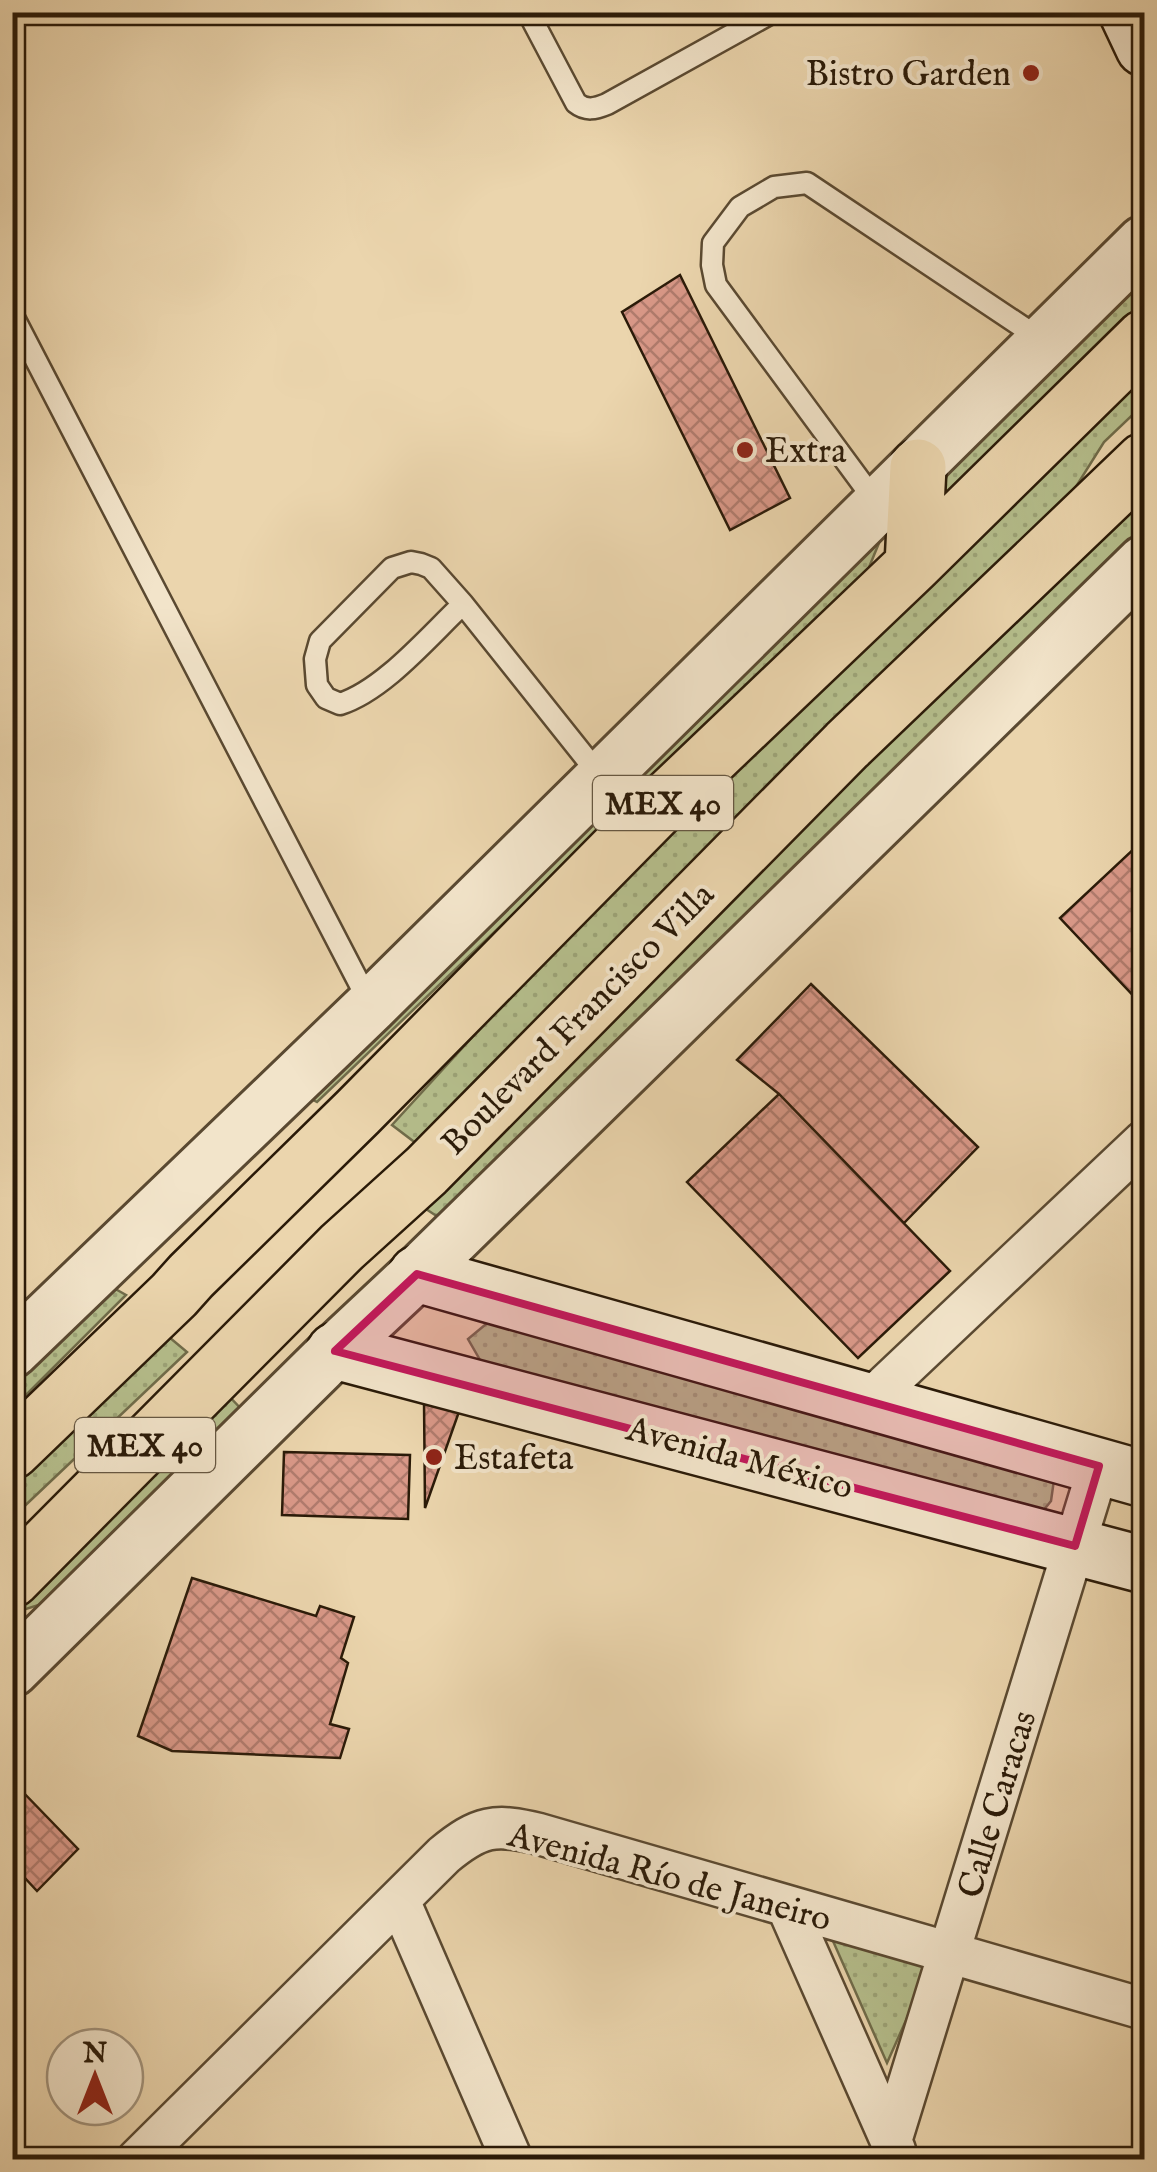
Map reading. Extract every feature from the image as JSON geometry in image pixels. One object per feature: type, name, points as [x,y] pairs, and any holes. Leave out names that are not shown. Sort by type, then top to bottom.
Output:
[{"type":"main road","points":[[1127,12],[1144,48]]},
{"type":"main road","name":"MEX 40","points":[[12,1451],[385,1085],[656,810],[913,566],[1144,338]]},
{"type":"main road","name":"Boulevard Francisco Villa","points":[[12,1579],[833,760],[1144,462]]},
{"type":"main road","points":[[913,566],[918,467]]},
{"type":"main road","points":[[416,1274],[1122,1472]]},
{"type":"main road","name":"Avenida México","points":[[335,1350],[1144,1565]]},
{"type":"street","points":[[12,1351],[371,1006],[1144,242]]},
{"type":"street","name":"Boulevard Francisco Villa","points":[[12,1670],[1144,562]]},
{"type":"street","points":[[870,1400],[1144,1141]]},
{"type":"street","name":"Calle Caracas","points":[[895,2150],[950,1952],[1075,1546],[1122,1472]]},
{"type":"street","name":"Avenida Río de Janeiro","points":[[137,2160],[444,1855],[466,1836],[487,1829],[512,1827],[1144,2010]]},
{"type":"street","points":[[399,1900],[512,2160]]},
{"type":"street","points":[[788,1906],[895,2150]]},
{"type":"lane","points":[[528,12],[576,103],[590,109],[607,104],[773,12]]},
{"type":"lane","points":[[878,506],[716,285],[713,243],[740,207],[774,187],[807,183],[1043,342]]},
{"type":"lane","points":[[12,314],[371,1006]]},
{"type":"lane","points":[[463,604],[360,698],[340,704],[326,698],[317,684],[315,659],[320,641],[392,568],[411,562],[431,568],[463,604],[602,778]]},
{"type":"highlighted area","points":[[417,1274],[1099,1466],[1075,1546],[335,1351]]},
{"type":"green space","points":[[1144,265],[1144,303],[932,514],[955,455]]},
{"type":"green space","points":[[1144,373],[1144,404],[1104,442],[1067,501],[421,1147],[392,1125],[601,896]]},
{"type":"green space","points":[[1144,487],[1144,527],[441,1219],[417,1203]]},
{"type":"green space","points":[[893,509],[865,577],[317,1102],[300,1093]]},
{"type":"green space","points":[[96,1278],[126,1295],[13,1408],[13,1363]]},
{"type":"green space","points":[[497,1315],[1054,1480],[1051,1501],[1042,1512],[487,1372],[468,1339]]},
{"type":"green space","points":[[157,1327],[187,1352],[13,1517],[13,1468]]},
{"type":"green space","points":[[226,1393],[244,1412],[42,1604],[13,1613],[13,1596]]},
{"type":"green space","points":[[825,1923],[936,1953],[887,2063]]},
{"type":"building","points":[[680,275],[790,498],[730,530],[622,312]]},
{"type":"building","points":[[1138,845],[1144,852],[1144,1007],[1060,918]]},
{"type":"building","points":[[811,984],[978,1147],[904,1223],[779,1094],[737,1060]]},
{"type":"building","points":[[779,1094],[950,1271],[858,1358],[687,1182]]},
{"type":"building","name":"Estafeta","points":[[424,1401],[461,1406],[425,1508]]},
{"type":"building","points":[[284,1452],[410,1455],[408,1519],[282,1515]]},
{"type":"building","points":[[192,1578],[316,1616],[320,1606],[354,1617],[341,1658],[348,1663],[330,1724],[349,1729],[340,1758],[172,1751],[138,1736]]},
{"type":"building","points":[[19,1788],[78,1849],[37,1891],[12,1864],[12,1794]]},
{"type":"place","name":"Bistro Garden","points":[[1031,73]]},
{"type":"place","name":"Extra","points":[[745,450]]},
{"type":"place","name":"Estafeta","points":[[434,1457]]}]
